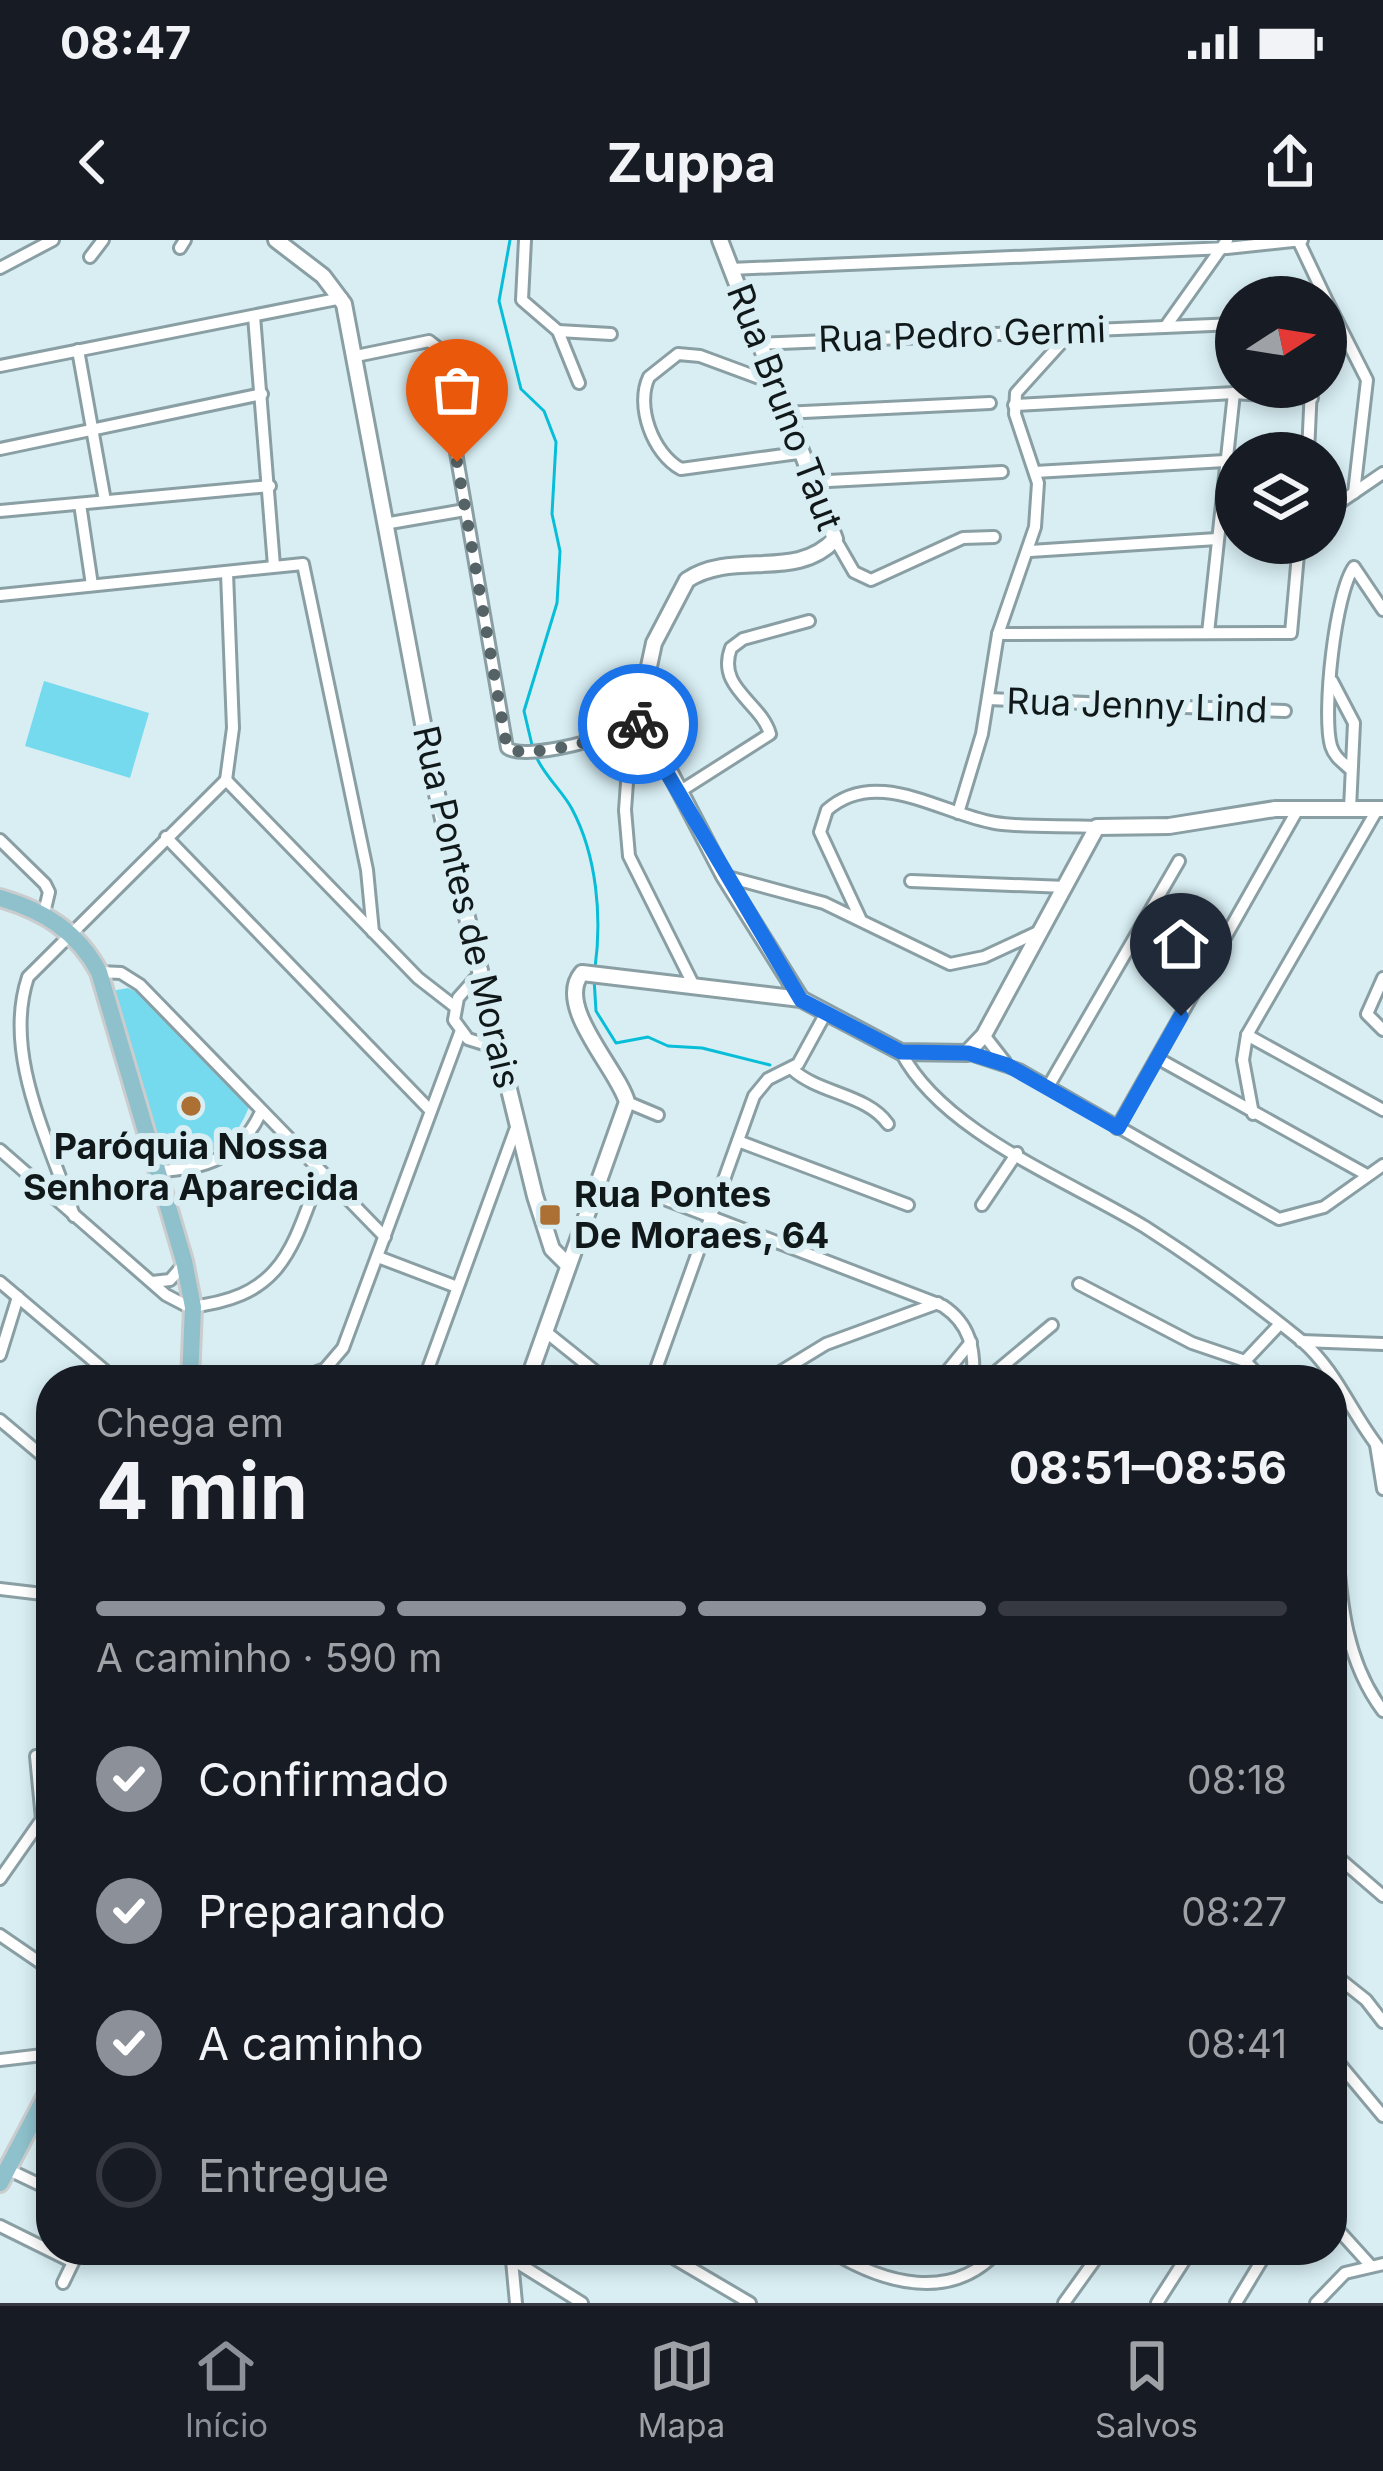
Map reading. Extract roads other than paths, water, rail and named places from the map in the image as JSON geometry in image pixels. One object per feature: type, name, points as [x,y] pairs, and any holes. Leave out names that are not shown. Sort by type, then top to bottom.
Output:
[{"type":"main road","points":[[0,898],[44,914],[69,932],[102,980],[184,1261],[193,1307],[191,1365]]},
{"type":"main road","points":[[3,2176],[36,2114]]},
{"type":"street","points":[[0,268],[53,240]]},
{"type":"street","points":[[90,257],[104,240]]},
{"type":"street","points":[[276,240],[343,298]]},
{"type":"street","points":[[525,240],[522,300],[558,331],[579,383]]},
{"type":"street","name":"Rua Bruno Taut","points":[[720,240],[809,482],[854,572],[872,580],[964,538],[994,537]]},
{"type":"street","points":[[730,269],[1067,247],[1299,240],[1315,276]]},
{"type":"street","points":[[1166,326],[1227,244]]},
{"type":"street","points":[[0,367],[343,298]]},
{"type":"street","name":"Rua Pontes de Morais","points":[[343,298],[434,780],[551,1249],[567,1264]]},
{"type":"street","points":[[254,316],[274,566]]},
{"type":"street","name":"Rua Pedro Germi","points":[[758,344],[1215,325]]},
{"type":"street","points":[[958,814],[988,699],[998,634],[1030,551],[1038,498],[1014,405],[1022,380],[1072,330]]},
{"type":"street","points":[[558,331],[611,334]]},
{"type":"street","points":[[356,356],[429,341],[438,348],[502,733],[511,752],[532,752],[636,725]]},
{"type":"street","points":[[1347,342],[1366,380],[1354,493]]},
{"type":"street","points":[[78,350],[105,501]]},
{"type":"street","points":[[773,383],[700,356],[678,354],[649,376],[644,409],[666,458],[681,469],[798,453]]},
{"type":"street","points":[[0,449],[262,394]]},
{"type":"street","points":[[1014,405],[1215,394]]},
{"type":"street","points":[[783,413],[990,403]]},
{"type":"street","points":[[1035,472],[1215,462]]},
{"type":"street","points":[[809,482],[1002,472]]},
{"type":"street","points":[[1347,498],[1383,473]]},
{"type":"street","points":[[1,506],[80,504],[270,486]]},
{"type":"street","points":[[80,504],[92,585]]},
{"type":"street","points":[[384,524],[465,510]]},
{"type":"street","points":[[695,988],[629,856],[625,810],[647,663],[670,605],[687,580],[722,565],[808,560],[836,538]]},
{"type":"street","points":[[1030,551],[1215,539]]},
{"type":"street","points":[[1208,632],[1215,560]]},
{"type":"street","points":[[0,595],[301,562],[367,870],[373,932]]},
{"type":"street","points":[[998,634],[1292,633],[1297,564]]},
{"type":"street","points":[[1349,768],[1332,750],[1332,681],[1343,586],[1354,567],[1383,610]]},
{"type":"street","points":[[74,1216],[24,1062],[18,1021],[28,977],[226,780],[233,728],[227,573]]},
{"type":"street","points":[[679,792],[770,734],[735,688],[728,664],[731,648],[743,639],[809,621]]},
{"type":"street","points":[[1332,681],[1354,723],[1350,809]]},
{"type":"street","name":"Rua Jenny Lind","points":[[988,699],[1286,711]]},
{"type":"street","points":[[636,725],[801,1000]]},
{"type":"street","points":[[226,780],[373,932],[454,1006],[460,1033],[428,1109],[378,1257],[339,1356],[330,1365]]},
{"type":"street","points":[[860,918],[820,832],[831,806],[852,795],[884,791],[998,824],[1169,826],[1298,808],[1380,809]]},
{"type":"street","points":[[1118,1128],[1298,808]]},
{"type":"street","points":[[1253,1114],[1243,1060],[1247,1035],[1380,809]]},
{"type":"street","points":[[968,1053],[984,1035],[1097,826]]},
{"type":"street","points":[[166,838],[428,1109]]},
{"type":"street","points":[[0,840],[45,884],[49,892],[44,914]]},
{"type":"street","points":[[1048,1087],[1179,861]]},
{"type":"street","points":[[724,876],[782,888],[860,918],[934,961],[965,964],[1040,931]]},
{"type":"street","points":[[911,881],[1066,886]]},
{"type":"street","points":[[1002,950],[1024,959]]},
{"type":"street","points":[[454,1006],[482,971]]},
{"type":"street","points":[[658,1114],[627,1102],[580,1017],[574,988],[584,972],[801,1000],[901,1052],[968,1053],[1007,1065],[1280,1219],[1324,1207],[1377,1167],[1253,1114],[1157,1058]]},
{"type":"street","points":[[102,980],[132,979],[385,1237]]},
{"type":"street","points":[[1383,979],[1367,1014],[1383,1030]]},
{"type":"street","points":[[657,1365],[761,1085],[791,1069],[827,1011]]},
{"type":"street","points":[[460,1033],[502,1050]]},
{"type":"street","points":[[984,1035],[1007,1065]]},
{"type":"street","points":[[1247,1035],[1383,1110]]},
{"type":"street","points":[[901,1052],[914,1076],[944,1106],[1163,1239],[1301,1341],[1322,1365]]},
{"type":"street","points":[[791,1069],[811,1083],[871,1108],[887,1124]]},
{"type":"street","points":[[532,1365],[627,1102]]},
{"type":"street","points":[[158,1171],[188,1170],[226,1156],[248,1136],[260,1114]]},
{"type":"street","points":[[429,1365],[517,1125]]},
{"type":"street","points":[[738,1141],[908,1205]]},
{"type":"street","points":[[0,1150],[176,1302],[193,1307],[272,1279],[288,1256],[320,1174]]},
{"type":"street","points":[[982,1204],[1017,1153]]},
{"type":"street","points":[[654,1195],[938,1303],[961,1321],[971,1342],[973,1365]]},
{"type":"street","points":[[378,1257],[457,1286]]},
{"type":"street","points":[[152,1282],[177,1275],[184,1261]]},
{"type":"street","points":[[0,1282],[98,1365]]},
{"type":"street","points":[[1079,1284],[1192,1343],[1250,1365]]},
{"type":"street","points":[[0,1355],[18,1297]]},
{"type":"street","points":[[792,1365],[826,1344],[938,1303]]},
{"type":"street","points":[[1004,1365],[1052,1325]]},
{"type":"street","points":[[1245,1360],[1278,1326]]},
{"type":"street","points":[[546,1332],[587,1365]]},
{"type":"street","points":[[1301,1341],[1383,1344]]},
{"type":"street","points":[[952,1365],[971,1342]]},
{"type":"street","points":[[1316,1357],[1317,1365]]},
{"type":"street","points":[[1347,1402],[1380,1449],[1383,1489]]},
{"type":"street","points":[[0,1420],[36,1450]]},
{"type":"street","points":[[0,1589],[36,1593]]},
{"type":"street","points":[[1347,1634],[1383,1711]]},
{"type":"street","points":[[0,1879],[36,1828]]},
{"type":"street","points":[[1347,1865],[1383,1896]]},
{"type":"street","points":[[0,1935],[36,1960]]},
{"type":"street","points":[[1347,1985],[1383,2022]]},
{"type":"street","points":[[0,2060],[36,2056]]},
{"type":"street","points":[[1347,2074],[1383,2116]]},
{"type":"street","points":[[3,2176],[36,2186]]},
{"type":"street","points":[[0,2226],[36,2240]]},
{"type":"street","points":[[1316,2303],[1336,2280],[1377,2265],[1347,2237]]},
{"type":"street","points":[[63,2283],[72,2265]]},
{"type":"street","points":[[513,2265],[516,2303]]},
{"type":"street","points":[[527,2265],[582,2303]]},
{"type":"street","points":[[686,2265],[751,2303]]},
{"type":"street","points":[[854,2265],[878,2279],[920,2289],[964,2281],[982,2265]]},
{"type":"street","points":[[1064,2303],[1091,2265]]},
{"type":"street","points":[[1157,2303],[1181,2265]]},
{"type":"street","points":[[1236,2303],[1259,2265]]},
{"type":"waterway","points":[[510,240],[499,301],[521,389],[544,411],[556,442],[552,514],[560,551],[557,603],[524,711],[532,745]]},
{"type":"waterway","points":[[535,754],[572,809],[587,846],[597,908],[595,968]]},
{"type":"waterway","points":[[594,978],[596,1011],[616,1043],[648,1037],[668,1046],[702,1048],[770,1065]]},
{"type":"place","name":"Paróquia Nossa Senhora Aparecida","points":[[191,1106]]},
{"type":"place","name":"Rua Pontes De Moraes, 64","points":[[550,1215]]}]
